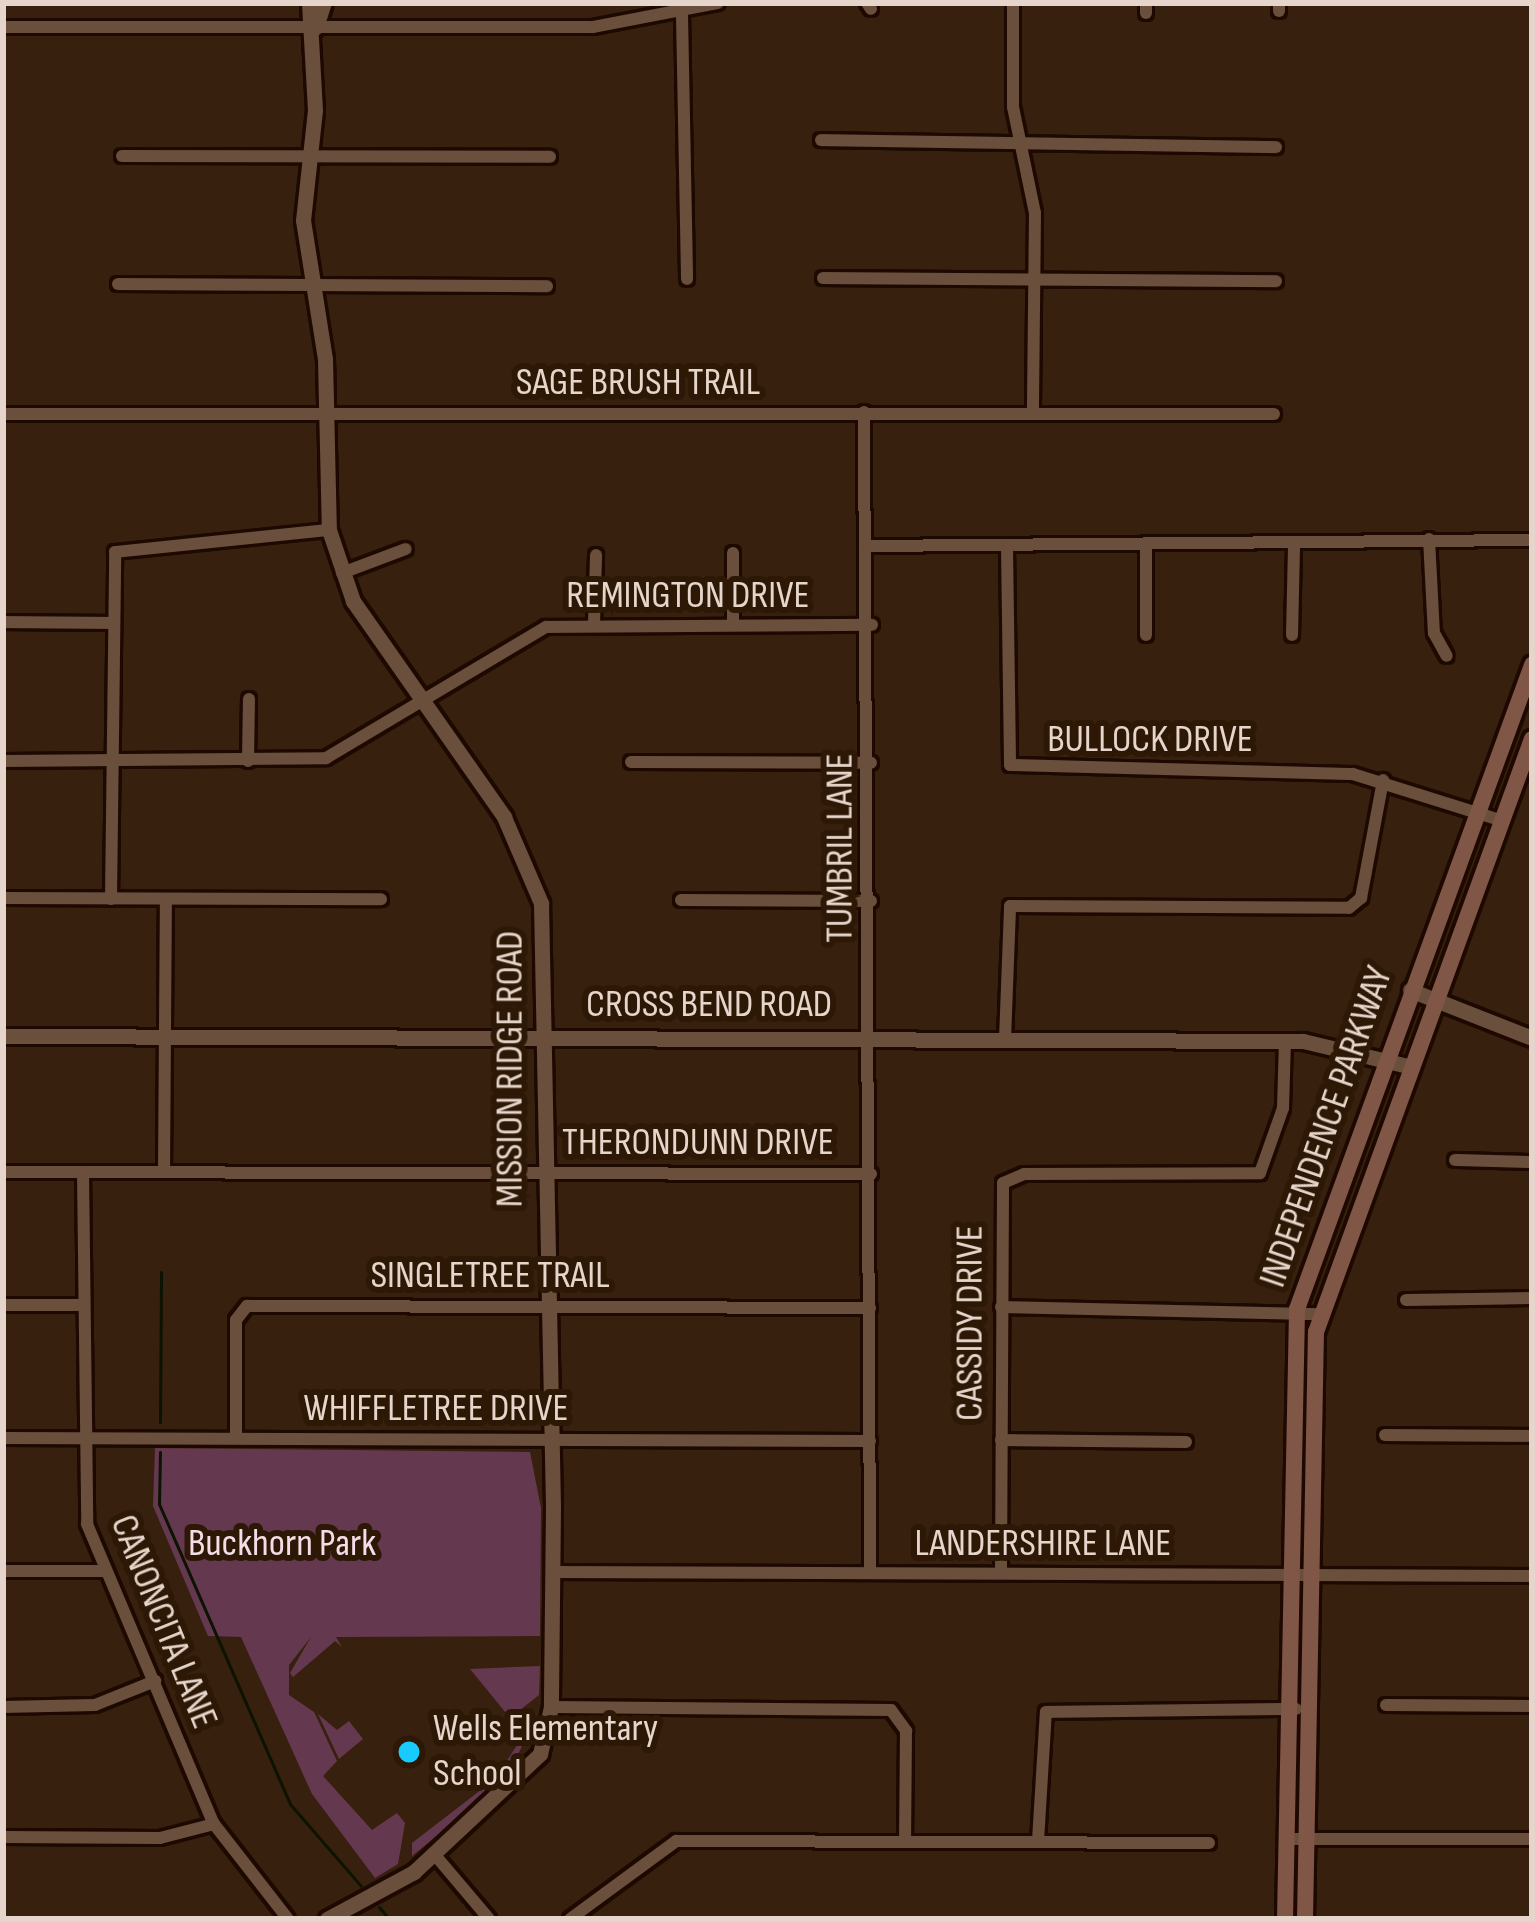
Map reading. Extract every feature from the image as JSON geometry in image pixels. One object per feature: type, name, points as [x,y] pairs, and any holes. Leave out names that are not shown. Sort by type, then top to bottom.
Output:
[{"type":"main road","name":"INDEPENDENCE PARKWAY","points":[[1285,1919],[1298,1309],[1384,1060],[1532,665]]},
{"type":"main road","name":"INDEPENDENCE PARKWAY","points":[[1305,1919],[1320,1314],[1532,739]]},
{"type":"street","name":"MISSION RIDGE ROAD","points":[[309,3],[316,27]]},
{"type":"street","name":"MISSION RIDGE ROAD","points":[[324,3],[316,27],[309,156],[312,285],[325,416],[329,530],[342,573],[535,881],[546,1037],[544,1440],[553,1572],[551,1707],[532,1767],[435,1856],[327,1919]]},
{"type":"street","points":[[3,27],[593,27],[682,15],[718,3]]},
{"type":"street","points":[[1013,3],[1020,146],[1035,280],[1034,413]]},
{"type":"street","points":[[682,15],[687,279]]},
{"type":"street","points":[[821,140],[1276,147]]},
{"type":"street","points":[[122,156],[550,157]]},
{"type":"street","points":[[824,278],[1276,281]]},
{"type":"street","points":[[118,284],[547,286]]},
{"type":"street","name":"TUMBRIL LANE","points":[[864,412],[872,625],[870,1573]]},
{"type":"street","name":"SAGE BRUSH TRAIL","points":[[3,414],[1274,414]]},
{"type":"street","points":[[111,899],[115,552],[249,546],[329,530]]},
{"type":"street","points":[[869,546],[1294,548],[1429,539],[1532,540]]},
{"type":"street","points":[[1429,539],[1434,632],[1448,656]]},
{"type":"street","name":"BULLOCK DRIVE","points":[[1007,547],[1010,765],[1383,780],[1503,821]]},
{"type":"street","points":[[1146,547],[1146,635]]},
{"type":"street","points":[[1292,635],[1294,548]]},
{"type":"street","points":[[342,573],[406,549]]},
{"type":"street","points":[[733,554],[733,624]]},
{"type":"street","points":[[594,624],[596,555]]},
{"type":"street","points":[[3,622],[111,623]]},
{"type":"street","name":"REMINGTON DRIVE","points":[[3,760],[248,761],[344,753],[530,632],[594,624],[872,625]]},
{"type":"street","points":[[248,761],[249,699]]},
{"type":"street","points":[[631,762],[872,763]]},
{"type":"street","points":[[1005,1039],[1010,906],[1349,908],[1361,898],[1383,780]]},
{"type":"street","points":[[3,898],[381,899]]},
{"type":"street","points":[[164,1172],[166,899]]},
{"type":"street","points":[[681,900],[872,901]]},
{"type":"street","points":[[1410,989],[1532,1038]]},
{"type":"street","name":"CROSS BEND ROAD","points":[[3,1036],[1285,1041],[1412,1067]]},
{"type":"street","name":"CASSIDY DRIVE","points":[[1001,1574],[1006,1178],[1260,1173],[1283,1108],[1285,1041]]},
{"type":"street","points":[[1455,1160],[1532,1162]]},
{"type":"street","name":"THERONDUNN DRIVE","points":[[3,1172],[871,1174]]},
{"type":"street","name":"CANONCITA LANE","points":[[83,1172],[84,1508],[105,1571],[214,1824],[288,1919]]},
{"type":"street","points":[[1406,1300],[1532,1298]]},
{"type":"street","points":[[3,1305],[83,1305]]},
{"type":"street","name":"SINGLETREE TRAIL","points":[[236,1438],[236,1320],[247,1306],[870,1307]]},
{"type":"street","points":[[1001,1307],[1298,1309],[1320,1314]]},
{"type":"street","points":[[1385,1435],[1532,1436]]},
{"type":"street","name":"WHIFFLETREE DRIVE","points":[[3,1438],[870,1441]]},
{"type":"street","points":[[1001,1440],[1186,1442]]},
{"type":"street","points":[[3,1571],[105,1571]]},
{"type":"street","name":"LANDERSHIRE LANE","points":[[553,1572],[1532,1576]]},
{"type":"street","points":[[3,1707],[95,1705],[154,1681]]},
{"type":"street","points":[[1385,1705],[1532,1706]]},
{"type":"street","points":[[551,1707],[891,1711],[906,1732],[905,1841]]},
{"type":"street","points":[[1038,1841],[1046,1712],[1309,1708]]},
{"type":"street","points":[[3,1837],[160,1838],[214,1824]]},
{"type":"street","points":[[1286,1839],[1532,1840]]},
{"type":"street","points":[[570,1919],[662,1844],[1209,1843]]},
{"type":"street","points":[[435,1856],[489,1919]]},
{"type":"green space","name":"Buckhorn Park","points":[[155,1448],[530,1452],[541,1508],[540,1636],[336,1637],[342,1647],[335,1641],[293,1677],[317,1711],[290,1673],[311,1637],[289,1665],[289,1695],[314,1712],[337,1761],[323,1776],[372,1830],[397,1813],[405,1823],[398,1864],[375,1878],[312,1794],[241,1637],[208,1636],[153,1506]]},
{"type":"green space","points":[[540,1666],[539,1695],[510,1718],[470,1669]]},
{"type":"green space","points":[[538,1713],[506,1779],[412,1856],[412,1843],[495,1779]]},
{"type":"green space","points":[[318,1714],[337,1730],[349,1721],[363,1739],[339,1759]]},
{"type":"waterway","points":[[160,1422],[161,1272]]},
{"type":"waterway","points":[[160,1452],[159,1504],[290,1804],[361,1886]]},
{"type":"waterway","points":[[379,1907],[389,1919]]},
{"type":"place","name":"Wells Elementary School","points":[[409,1752]]}]
